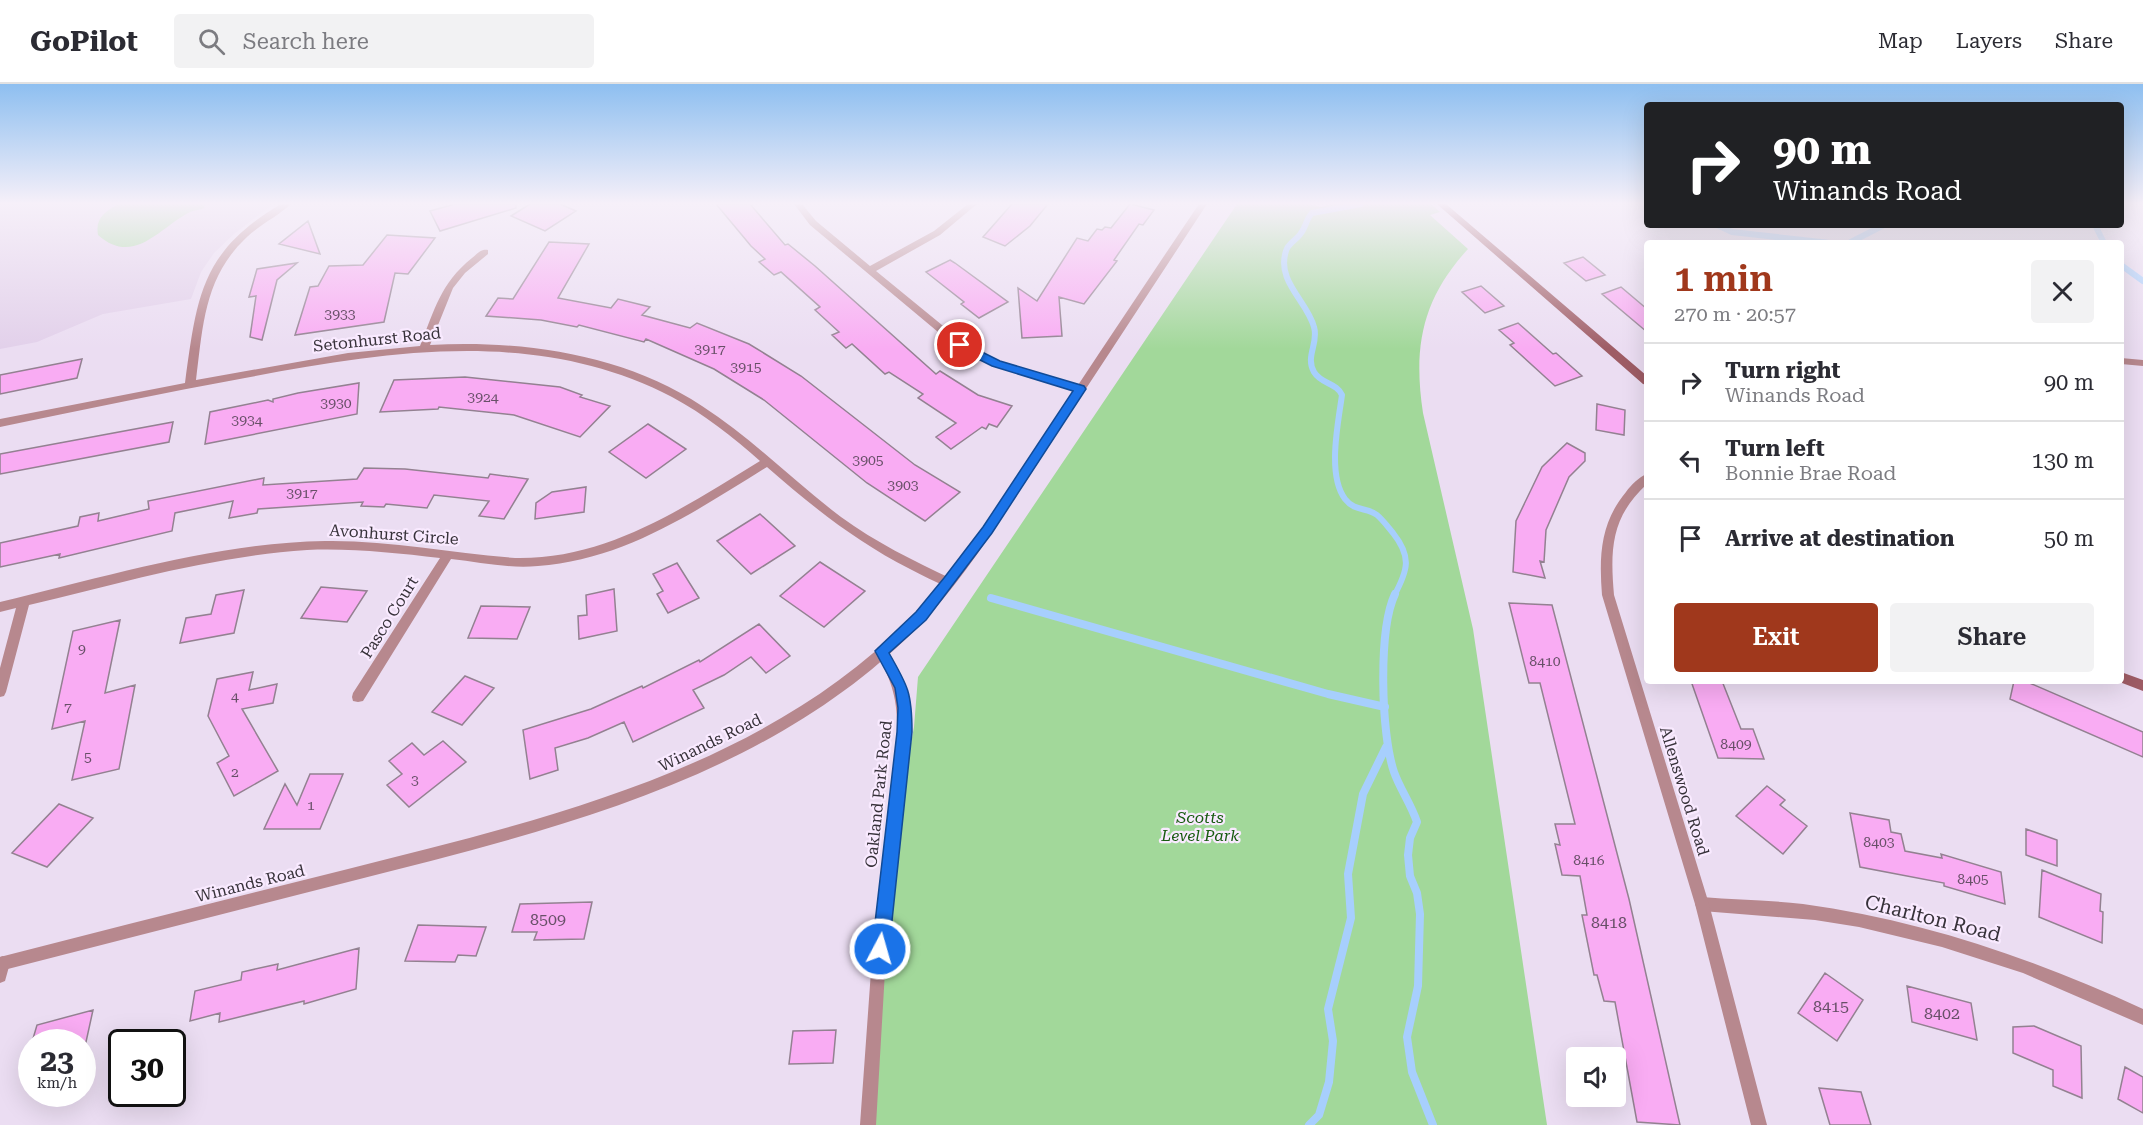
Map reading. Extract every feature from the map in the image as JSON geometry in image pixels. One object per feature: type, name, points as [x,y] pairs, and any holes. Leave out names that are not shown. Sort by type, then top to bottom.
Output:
[{"type":"main road","points":[[1497,253],[1644,379]]},
{"type":"main road","points":[[2124,678],[2143,686]]},
{"type":"street","points":[[190,384],[204,296],[212,276],[228,253]]},
{"type":"street","points":[[425,346],[449,287],[462,271],[484,253]]},
{"type":"street","points":[[849,253],[960,345],[977,356],[1080,389]]},
{"type":"street","points":[[870,270],[902,253]]},
{"type":"street","name":"Winands Road","points":[[1,968],[470,844],[628,798],[670,781],[756,740],[832,692],[921,616],[987,530],[1171,253]]},
{"type":"street","name":"Setonhurst Road","points":[[0,423],[339,356],[425,346],[479,346],[585,361],[673,393],[699,408],[728,427],[837,519],[912,565],[948,582]]},
{"type":"street","points":[[2124,361],[2143,363]]},
{"type":"street","name":"Avonhurst Circle","points":[[0,607],[226,555],[274,548],[343,545],[448,554],[506,562],[539,562],[607,549],[674,518],[768,461]]},
{"type":"street","name":"Allenswood Road","points":[[1644,480],[1633,489],[1619,509],[1608,535],[1605,561],[1608,595],[1702,904],[1759,1125]]},
{"type":"street","name":"Pasco Court","points":[[358,697],[448,554]]},
{"type":"street","points":[[0,692],[24,602]]},
{"type":"street","name":"Oakland Park Road","points":[[868,1125],[878,971],[905,708],[902,688],[882,651]]},
{"type":"street","name":"Charlton Road","points":[[1702,904],[1813,912],[1944,939],[2013,960],[2086,989],[2143,1017]]},
{"type":"shaded area","points":[[0,253],[214,253],[201,272],[191,299],[103,314],[37,342],[0,349]]},
{"type":"green space","name":"Scotts Level Park","points":[[1204,253],[1465,253],[1440,286],[1424,325],[1419,367],[1420,389],[1423,413],[1473,629],[1547,1125],[874,1125],[884,966],[903,787],[914,727],[918,677]]},
{"type":"building","points":[[373,253],[424,253],[408,274],[395,273],[384,322],[295,335],[310,287],[318,286],[329,266],[363,265]]},
{"type":"building","points":[[542,253],[584,253],[558,298],[611,308],[618,299],[650,307],[642,315],[690,328],[697,323],[749,344],[801,376],[915,465],[960,492],[925,521],[867,483],[764,400],[714,369],[646,339],[644,342],[579,325],[577,327],[541,320],[486,316],[498,298],[513,299]]},
{"type":"building","points":[[758,253],[799,253],[936,374],[940,371],[978,395],[1012,406],[997,427],[989,424],[986,429],[982,427],[951,449],[936,437],[956,423],[918,398],[923,394],[889,372],[885,374],[852,344],[846,348],[832,335],[839,332],[815,310],[820,307],[781,272],[774,275],[759,262],[765,259]]},
{"type":"building","points":[[1068,253],[1119,253],[1114,260],[1117,261],[1084,304],[1059,297],[1062,336],[1022,338],[1018,288],[1037,301]]},
{"type":"building","points":[[1583,257],[1605,275],[1586,281],[1564,263]]},
{"type":"building","points":[[950,260],[1008,302],[979,318],[961,304],[964,302],[926,272]]},
{"type":"building","points":[[297,263],[277,280],[262,340],[250,337],[256,296],[249,297],[257,269]]},
{"type":"building","points":[[1481,286],[1504,306],[1485,313],[1462,292]]},
{"type":"building","points":[[1621,287],[1644,306],[1644,329],[1602,294]]},
{"type":"building","points":[[1518,323],[1582,376],[1555,386],[1510,345],[1514,343],[1499,330]]},
{"type":"building","points":[[82,359],[77,378],[0,394],[0,375]]},
{"type":"building","points":[[465,377],[560,387],[582,395],[580,397],[610,406],[580,437],[514,415],[439,407],[438,409],[380,412],[394,380]]},
{"type":"building","points":[[359,383],[357,414],[205,444],[210,412],[268,400],[273,402],[273,399],[298,393]]},
{"type":"building","points":[[1597,404],[1625,410],[1624,435],[1596,430]]},
{"type":"building","points":[[173,422],[169,442],[0,474],[0,454]]},
{"type":"building","points":[[648,424],[686,449],[646,478],[609,452]]},
{"type":"building","points":[[1567,443],[1585,453],[1585,461],[1569,477],[1546,530],[1544,562],[1540,561],[1545,578],[1513,572],[1516,521],[1542,467]]},
{"type":"building","points":[[364,468],[405,469],[488,478],[490,474],[528,479],[504,519],[479,516],[489,501],[434,495],[427,508],[386,504],[384,507],[361,506],[363,502],[258,509],[257,513],[229,518],[233,501],[175,513],[172,531],[59,558],[60,554],[0,567],[0,543],[78,526],[80,517],[99,513],[98,521],[149,509],[148,501],[264,478],[263,485],[357,479]]},
{"type":"building","points":[[586,487],[584,512],[535,519],[536,503],[552,492]]},
{"type":"building","points":[[760,514],[795,546],[751,574],[717,541]]},
{"type":"building","points":[[820,562],[865,591],[824,627],[780,596]]},
{"type":"building","points":[[677,563],[699,598],[668,613],[657,594],[663,591],[653,574]]},
{"type":"building","points":[[321,587],[367,591],[347,622],[301,618]]},
{"type":"building","points":[[614,589],[617,631],[579,639],[578,616],[587,615],[586,595]]},
{"type":"building","points":[[244,590],[234,633],[180,643],[186,618],[211,614],[216,595]]},
{"type":"building","points":[[1509,603],[1552,605],[1629,899],[1680,1125],[1637,1122],[1626,1062],[1626,1047],[1623,1047],[1615,1002],[1604,1001],[1597,975],[1594,975],[1582,915],[1587,915],[1580,876],[1562,875],[1555,844],[1560,845],[1555,824],[1575,824],[1540,683],[1529,683]]},
{"type":"building","points":[[481,606],[530,607],[517,639],[468,638]]},
{"type":"building","points":[[120,620],[105,693],[135,685],[119,769],[72,780],[85,721],[52,729],[73,631]]},
{"type":"building","points":[[759,624],[790,656],[766,673],[751,657],[724,675],[693,690],[704,708],[633,742],[624,722],[588,738],[555,748],[558,770],[530,779],[523,730],[591,709],[642,686],[643,688],[699,660],[700,662]]},
{"type":"building","points":[[253,672],[249,690],[277,684],[273,703],[242,709],[278,771],[234,796],[217,763],[229,756],[208,716],[217,679]]},
{"type":"building","points":[[465,676],[494,688],[462,725],[432,712]]},
{"type":"building","points":[[1692,684],[1723,684],[1741,729],[1753,729],[1764,759],[1718,758]]},
{"type":"building","points":[[2013,684],[2032,684],[2143,732],[2143,757],[2010,699]]},
{"type":"building","points":[[443,741],[466,762],[409,807],[387,785],[402,774],[389,761],[412,743],[424,755]]},
{"type":"building","points":[[310,774],[343,774],[320,829],[264,829],[285,784],[297,805]]},
{"type":"building","points":[[1767,786],[1785,800],[1780,805],[1807,826],[1783,854],[1736,816]]},
{"type":"building","points":[[59,804],[93,818],[47,867],[12,853]]},
{"type":"building","points":[[1850,813],[1889,820],[1891,832],[1901,834],[1905,851],[1942,858],[1941,854],[2001,872],[2005,904],[1944,886],[1944,883],[1860,867]]},
{"type":"building","points":[[2026,829],[2057,840],[2057,866],[2026,855]]},
{"type":"building","points":[[2042,870],[2101,894],[2102,943],[2039,917]]},
{"type":"building","points":[[592,902],[584,939],[534,940],[537,932],[512,932],[520,904]]},
{"type":"building","points":[[418,925],[486,927],[476,956],[458,955],[455,962],[405,961]]},
{"type":"building","points":[[359,948],[356,989],[304,1004],[304,1001],[219,1022],[220,1013],[190,1021],[195,991],[241,980],[242,972],[278,964],[277,970]]},
{"type":"building","points":[[1825,973],[1863,1000],[1837,1041],[1798,1013]]},
{"type":"building","points":[[1907,986],[1971,1003],[1977,1040],[1912,1022]]},
{"type":"building","points":[[93,1010],[89,1029],[36,1029],[37,1025]]},
{"type":"building","points":[[2034,1026],[2081,1046],[2082,1098],[2053,1086],[2053,1070],[2013,1053],[2013,1027]]},
{"type":"building","points":[[836,1030],[833,1063],[789,1064],[793,1031]]},
{"type":"building","points":[[2125,1067],[2143,1077],[2143,1113],[2118,1099]]},
{"type":"building","points":[[1819,1088],[1861,1092],[1871,1125],[1830,1125]]},
{"type":"waterway","points":[[1286,253],[1285,272],[1314,327],[1315,339],[1311,355],[1314,372],[1340,391],[1342,395],[1335,449],[1336,477],[1340,489],[1349,503],[1379,517],[1403,549],[1405,571],[1394,596]]},
{"type":"waterway","points":[[2124,267],[2143,281]]},
{"type":"waterway","points":[[1384,707],[1386,632],[1395,594]]},
{"type":"waterway","points":[[991,598],[1328,694],[1384,707]]},
{"type":"waterway","points":[[1384,707],[1386,733],[1394,772],[1417,822],[1410,838],[1408,855],[1410,876],[1417,893],[1420,914],[1418,986],[1407,1037],[1412,1072],[1433,1125]]},
{"type":"waterway","points":[[1309,1125],[1319,1115],[1329,1082],[1333,1041],[1328,1009],[1351,918],[1348,874],[1363,794],[1386,747]]},
{"type":"route","points":[[880,949],[905,708],[902,688],[882,651],[921,616],[948,582],[987,530],[1080,389],[996,363],[977,356],[960,345]]}]
